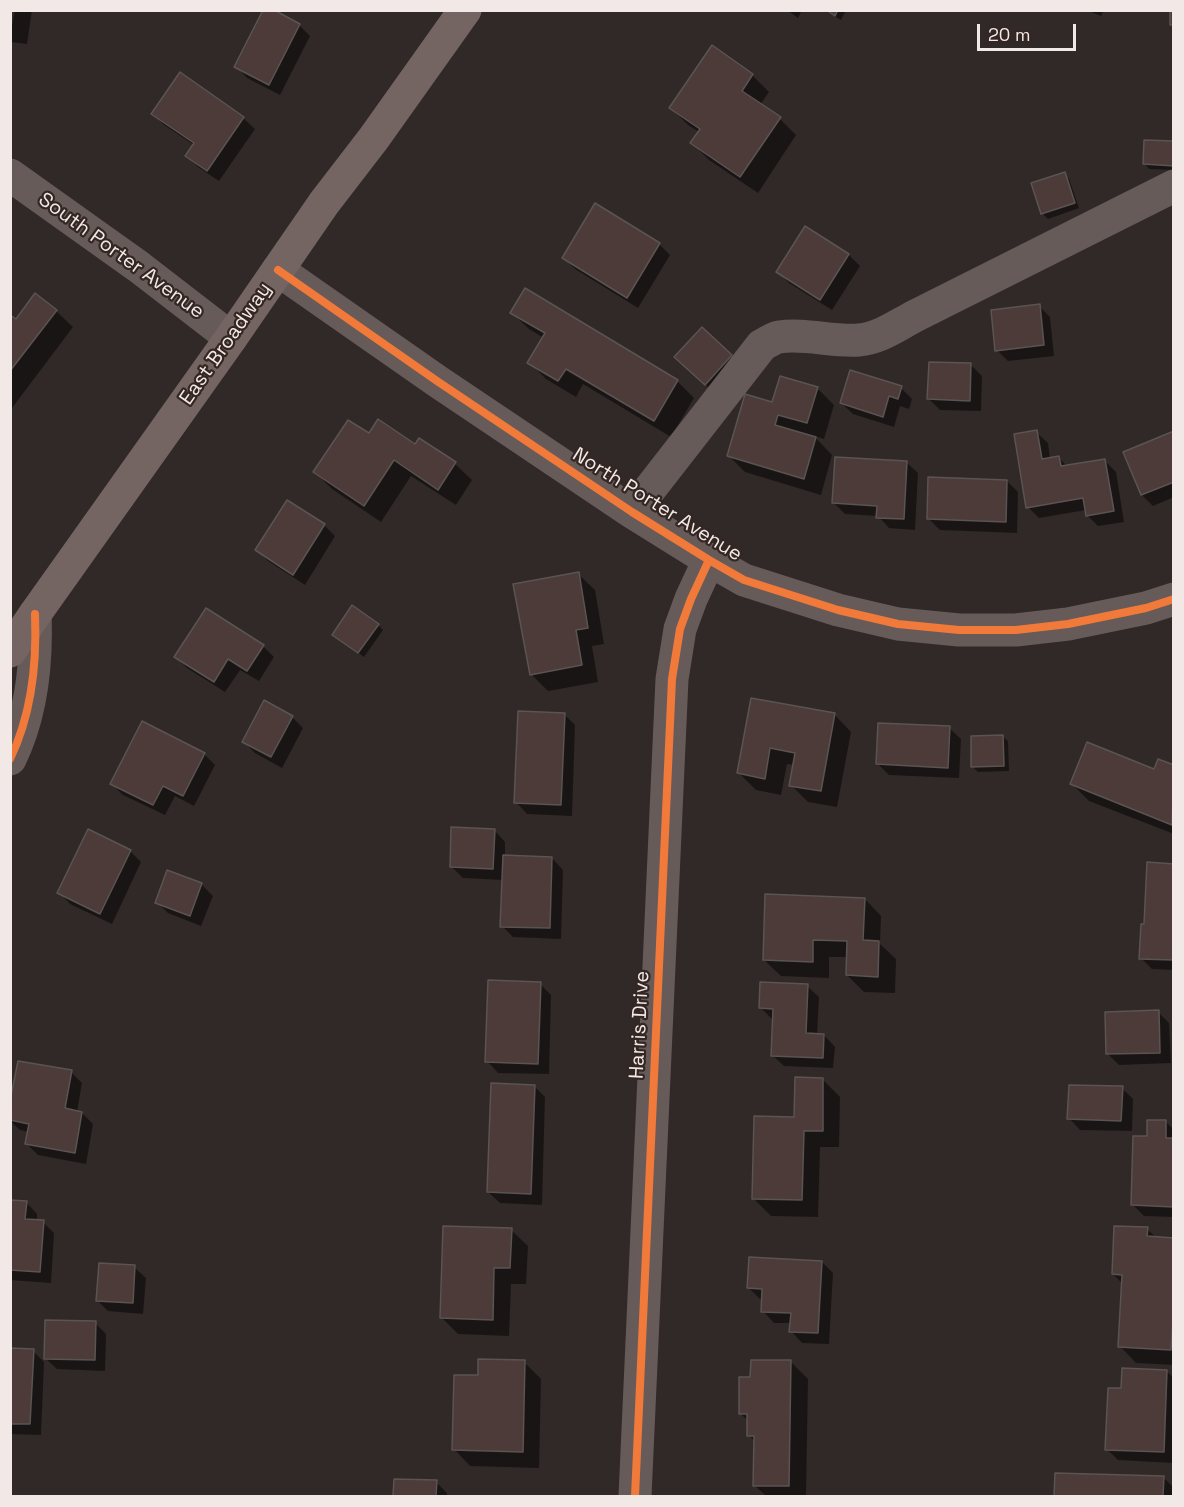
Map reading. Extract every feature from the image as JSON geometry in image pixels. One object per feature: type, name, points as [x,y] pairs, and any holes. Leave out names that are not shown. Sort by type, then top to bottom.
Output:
[{"type":"main road","name":"East Broadway","points":[[10,651],[324,203],[374,138],[465,10]]},
{"type":"street","name":"South Porter Avenue","points":[[10,175],[139,267],[231,338]]},
{"type":"street","points":[[632,512],[762,345],[777,338],[808,336],[860,340],[881,335],[1173,186]]},
{"type":"street","name":"North Porter Avenue","points":[[278,270],[437,381],[632,512],[744,580],[838,610],[898,624],[959,630],[1016,630],[1164,608]]},
{"type":"street","name":"Harris Drive","points":[[635,1497],[672,679],[680,629],[709,560]]},
{"type":"street","points":[[10,759],[24,725],[34,676],[35,614]]},
{"type":"building","points":[[263,10],[274,10],[300,24],[269,85],[234,67]]},
{"type":"building","points":[[826,10],[838,10],[835,16]]},
{"type":"building","points":[[1170,10],[1174,10],[1174,25],[1170,25]]},
{"type":"building","points":[[712,45],[753,74],[742,91],[781,117],[740,177],[690,143],[700,129],[669,108]]},
{"type":"building","points":[[180,72],[244,117],[207,171],[185,156],[194,143],[151,114]]},
{"type":"building","points":[[1144,140],[1174,141],[1174,166],[1143,164]]},
{"type":"building","points":[[1065,172],[1075,203],[1041,214],[1031,183]]},
{"type":"building","points":[[595,203],[660,243],[627,298],[562,258]]},
{"type":"building","points":[[805,226],[849,254],[820,300],[776,272]]},
{"type":"building","points":[[525,288],[678,380],[654,421],[566,369],[558,381],[527,363],[545,333],[510,313]]},
{"type":"building","points":[[35,293],[57,310],[10,371],[10,315],[16,319]]},
{"type":"building","points":[[1040,304],[1044,345],[995,351],[991,310]]},
{"type":"building","points":[[702,327],[732,355],[705,385],[674,357]]},
{"type":"building","points":[[929,362],[971,363],[970,401],[927,399]]},
{"type":"building","points":[[850,370],[902,386],[898,399],[889,396],[883,417],[840,403]]},
{"type":"building","points":[[780,376],[818,387],[807,423],[778,415],[775,425],[816,437],[804,479],[727,456],[745,394],[772,402]]},
{"type":"building","points":[[378,419],[415,444],[419,438],[456,462],[438,490],[394,460],[364,506],[313,472],[348,420],[369,433]]},
{"type":"building","points":[[1037,430],[1042,459],[1059,456],[1061,466],[1105,459],[1114,511],[1086,516],[1083,498],[1026,508],[1014,434]]},
{"type":"building","points":[[1174,431],[1174,482],[1141,495],[1123,452]]},
{"type":"building","points":[[835,457],[907,461],[904,519],[876,518],[877,506],[832,503]]},
{"type":"building","points":[[928,477],[1007,480],[1006,522],[927,519]]},
{"type":"building","points":[[287,500],[325,524],[293,575],[255,550]]},
{"type":"building","points":[[579,572],[588,628],[576,630],[582,665],[530,675],[513,584]]},
{"type":"building","points":[[352,605],[379,624],[358,653],[332,635]]},
{"type":"building","points":[[206,608],[264,645],[247,671],[228,659],[214,682],[174,657]]},
{"type":"building","points":[[751,698],[835,713],[821,791],[789,786],[795,753],[770,748],[765,779],[737,773]]},
{"type":"building","points":[[264,700],[293,716],[271,757],[242,742]]},
{"type":"building","points":[[518,711],[565,713],[561,805],[514,803]]},
{"type":"building","points":[[142,721],[205,753],[183,796],[163,786],[153,805],[110,784]]},
{"type":"building","points":[[878,723],[950,726],[948,768],[876,764]]},
{"type":"building","points":[[1003,735],[1004,766],[971,767],[971,736]]},
{"type":"building","points":[[1087,742],[1154,769],[1158,759],[1174,765],[1172,825],[1070,784]]},
{"type":"building","points":[[451,827],[495,829],[493,869],[450,867]]},
{"type":"building","points":[[88,829],[131,850],[100,914],[57,893]]},
{"type":"building","points":[[503,855],[552,857],[550,928],[500,927]]},
{"type":"building","points":[[1147,862],[1174,864],[1174,960],[1139,959],[1141,924],[1144,924]]},
{"type":"building","points":[[167,870],[202,883],[190,916],[155,903]]},
{"type":"building","points":[[765,894],[865,898],[863,940],[879,941],[878,977],[846,975],[847,941],[813,940],[813,962],[763,960]]},
{"type":"building","points":[[488,980],[541,982],[538,1064],[485,1062]]},
{"type":"building","points":[[760,982],[808,984],[806,1033],[824,1034],[823,1058],[771,1056],[773,1009],[759,1008]]},
{"type":"building","points":[[1159,1010],[1160,1053],[1106,1054],[1105,1012]]},
{"type":"building","points":[[18,1061],[72,1070],[65,1108],[82,1112],[75,1153],[25,1144],[29,1124],[10,1120],[10,1101]]},
{"type":"building","points":[[795,1077],[823,1078],[823,1131],[804,1131],[802,1200],[752,1199],[754,1116],[794,1117]]},
{"type":"building","points":[[491,1083],[535,1085],[531,1194],[487,1192]]},
{"type":"building","points":[[1069,1085],[1123,1086],[1121,1121],[1067,1119]]},
{"type":"building","points":[[1147,1120],[1166,1120],[1166,1138],[1174,1138],[1174,1207],[1131,1205],[1133,1136],[1147,1136]]},
{"type":"building","points":[[10,1200],[27,1201],[25,1219],[44,1220],[40,1272],[10,1270]]},
{"type":"building","points":[[443,1226],[512,1228],[510,1268],[494,1268],[493,1320],[440,1318]]},
{"type":"building","points":[[1114,1226],[1148,1227],[1147,1236],[1174,1238],[1174,1306],[1171,1350],[1118,1347],[1122,1275],[1112,1274]]},
{"type":"building","points":[[749,1257],[822,1261],[818,1333],[789,1332],[791,1313],[761,1312],[762,1289],[747,1288]]},
{"type":"building","points":[[99,1263],[135,1265],[133,1303],[96,1301]]},
{"type":"building","points":[[45,1320],[96,1321],[95,1360],[44,1359]]},
{"type":"building","points":[[10,1348],[34,1349],[30,1424],[10,1424]]},
{"type":"building","points":[[478,1359],[525,1360],[523,1452],[452,1450],[454,1375],[478,1375]]},
{"type":"building","points":[[751,1360],[791,1360],[789,1486],[753,1486],[754,1436],[747,1436],[747,1414],[739,1414],[739,1377],[750,1377]]},
{"type":"building","points":[[1122,1368],[1167,1370],[1164,1452],[1105,1450],[1108,1388],[1121,1388]]},
{"type":"building","points":[[1055,1473],[1164,1476],[1163,1496],[1054,1496]]},
{"type":"building","points":[[394,1479],[437,1480],[436,1496],[393,1496]]},
{"type":"cycle path","points":[[278,270],[437,381],[632,512],[744,580],[838,610],[898,624],[959,630],[1016,630],[1068,624],[1146,608],[1174,599]]},
{"type":"cycle path","points":[[635,1496],[672,679],[680,629],[709,560]]},
{"type":"cycle path","points":[[10,759],[23,724],[32,688],[35,614]]}]
